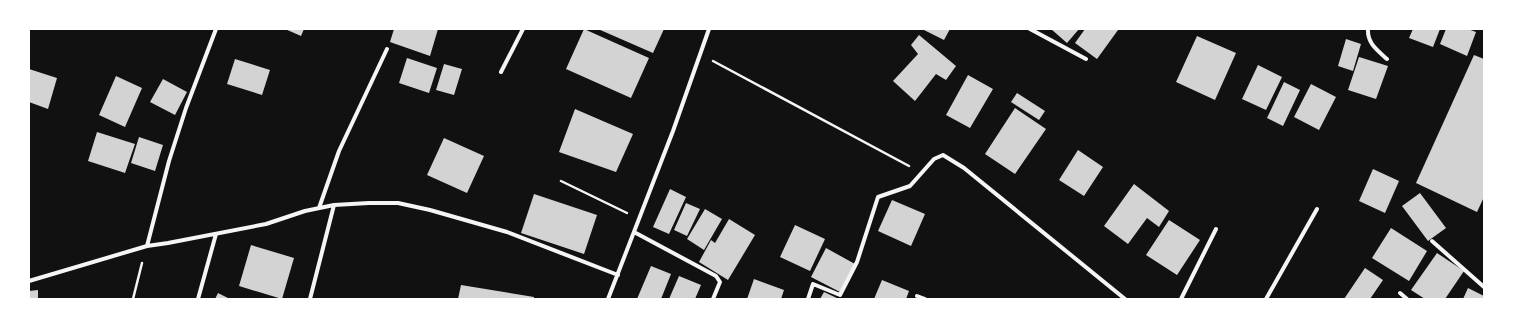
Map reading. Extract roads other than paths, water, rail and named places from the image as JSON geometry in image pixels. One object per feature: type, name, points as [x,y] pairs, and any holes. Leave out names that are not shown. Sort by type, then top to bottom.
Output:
[{"type":"street","points":[[146,246],[169,161],[189,101],[216,29]]},
{"type":"street","points":[[501,72],[523,29]]},
{"type":"street","points":[[608,299],[709,29]]},
{"type":"street","points":[[1030,29],[1086,59]]},
{"type":"street","points":[[1368,29],[1367,37],[1372,45],[1387,59]]},
{"type":"street","points":[[319,208],[339,151],[387,49]]},
{"type":"street","points":[[808,299],[813,284],[840,295],[857,262],[878,197],[910,186],[934,159],[943,155],[964,168],[1125,299]]},
{"type":"street","points":[[29,281],[146,246],[266,224],[319,208],[334,205],[398,203],[430,210],[507,232],[618,275]]},
{"type":"street","points":[[310,299],[334,205]]},
{"type":"street","points":[[1266,299],[1317,209]]},
{"type":"street","points":[[1181,299],[1216,229]]},
{"type":"street","points":[[634,232],[716,276],[720,282],[713,299]]},
{"type":"street","points":[[198,299],[216,234]]},
{"type":"street","points":[[1432,241],[1484,287]]},
{"type":"street","points":[[1400,293],[1407,299]]},
{"type":"street","points":[[917,296],[925,299]]}]
